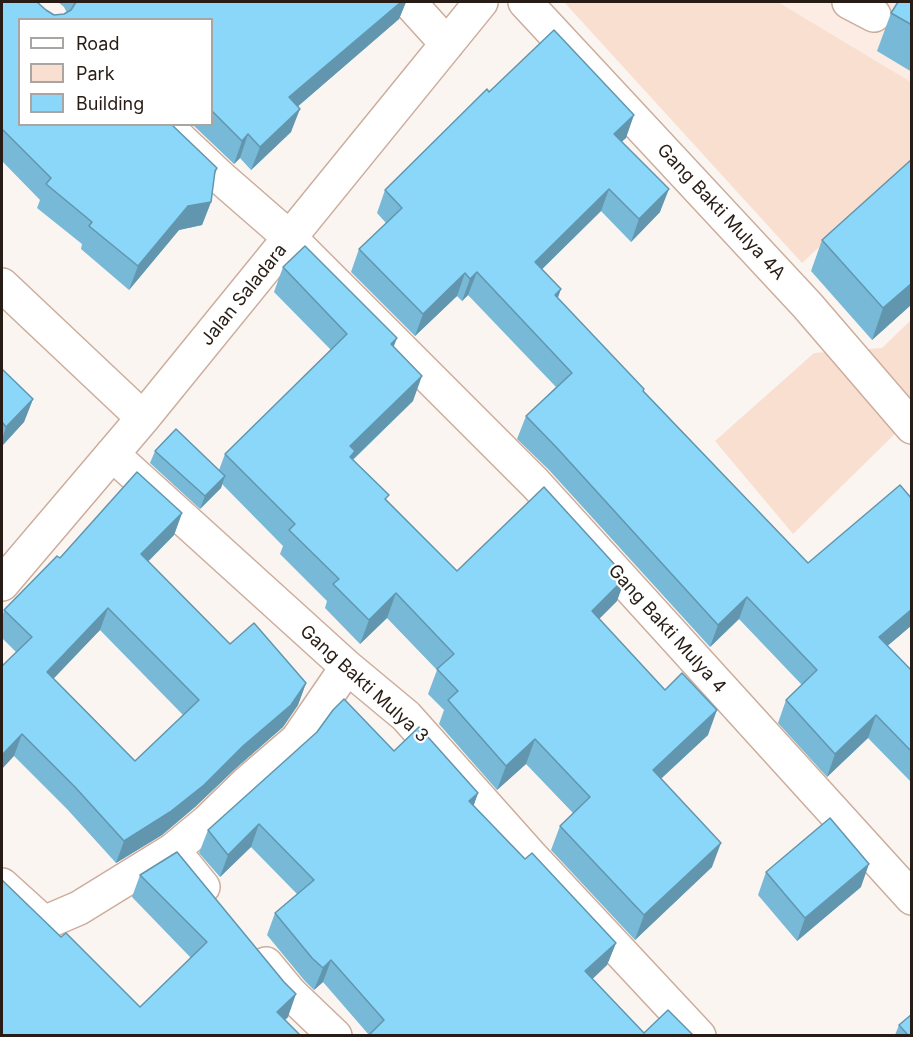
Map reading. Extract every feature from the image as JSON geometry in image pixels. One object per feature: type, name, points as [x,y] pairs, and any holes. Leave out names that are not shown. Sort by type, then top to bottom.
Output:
[{"type":"street","points":[[409,2],[447,44]]},
{"type":"street","name":"Jalan Saladara","points":[[2,584],[143,418],[481,2]]},
{"type":"street","name":"Gang Bakti Mulya 4A","points":[[525,2],[807,305],[912,427]]},
{"type":"street","name":"Gang Bakti Mulya 4","points":[[166,126],[220,177],[290,237],[535,483],[912,898]]},
{"type":"street","points":[[2,285],[143,418]]},
{"type":"street","name":"Gang Bakti Mulya 3","points":[[112,454],[347,667],[406,716],[530,855],[699,1035]]},
{"type":"street","points":[[2,885],[44,923],[79,908],[173,850],[297,740],[347,667]]},
{"type":"street","points":[[173,850],[224,912]]},
{"type":"street","points":[[246,939],[290,993],[335,1035]]},
{"type":"shaded area","points":[[778,2],[911,2],[911,82]]},
{"type":"green space","points":[[564,2],[778,2],[911,82],[911,183],[901,172],[802,263]]},
{"type":"green space","points":[[911,320],[911,418],[793,534],[715,441],[814,353],[882,348]]},
{"type":"building","points":[[2,2],[37,2],[54,15],[64,14],[71,10],[76,2],[401,2],[289,97],[300,109],[260,147],[248,134],[242,141],[213,112],[213,18],[18,18],[18,126],[173,126],[217,168],[211,202],[188,206],[138,266],[89,226],[92,222],[46,184],[51,178],[2,129]]},
{"type":"building","points":[[898,2],[912,2],[912,25],[891,13]]},
{"type":"building","points":[[554,30],[634,115],[614,134],[669,189],[639,219],[609,189],[535,262],[561,289],[555,295],[644,389],[643,391],[808,563],[900,485],[912,499],[912,609],[879,637],[912,671],[912,752],[876,715],[835,754],[786,700],[817,670],[747,597],[718,625],[526,416],[572,373],[477,272],[470,279],[465,273],[423,314],[359,249],[402,208],[385,190],[487,89],[489,92]]},
{"type":"building","points":[[912,159],[912,283],[883,308],[822,240]]},
{"type":"building","points":[[305,246],[397,338],[391,344],[422,376],[350,446],[355,451],[350,457],[389,495],[385,499],[457,571],[544,487],[626,577],[592,611],[665,690],[682,673],[717,710],[653,770],[721,843],[644,915],[560,826],[590,797],[535,739],[506,766],[448,700],[458,691],[437,669],[454,654],[396,593],[369,620],[333,584],[339,579],[289,530],[295,524],[225,454],[347,334],[283,267]]},
{"type":"building","points":[[2,369],[33,399],[6,427],[2,422]]},
{"type":"building","points":[[176,429],[225,476],[205,496],[155,451]]},
{"type":"building","points":[[137,472],[182,513],[141,554],[230,644],[254,623],[306,683],[291,705],[243,746],[204,785],[170,812],[124,841],[22,734],[2,755],[2,666],[32,637],[4,610],[57,556],[60,558]],"holes":[[[108,608],[199,700],[135,761],[47,672]]]},
{"type":"building","points":[[344,699],[394,751],[419,727],[478,793],[469,801],[525,859],[532,853],[616,943],[585,971],[644,1033],[668,1010],[693,1035],[369,1035],[384,1020],[331,960],[323,968],[312,958],[275,913],[314,880],[259,824],[228,855],[208,830],[317,732]]},
{"type":"building","points":[[830,818],[869,864],[805,918],[766,872]]},
{"type":"building","points":[[177,852],[296,994],[277,1012],[300,1035],[2,1035],[2,880],[61,937],[66,933],[140,1007],[207,942],[140,875]]},
{"type":"building","points":[[912,1014],[912,1035],[908,1035],[899,1025]]}]
